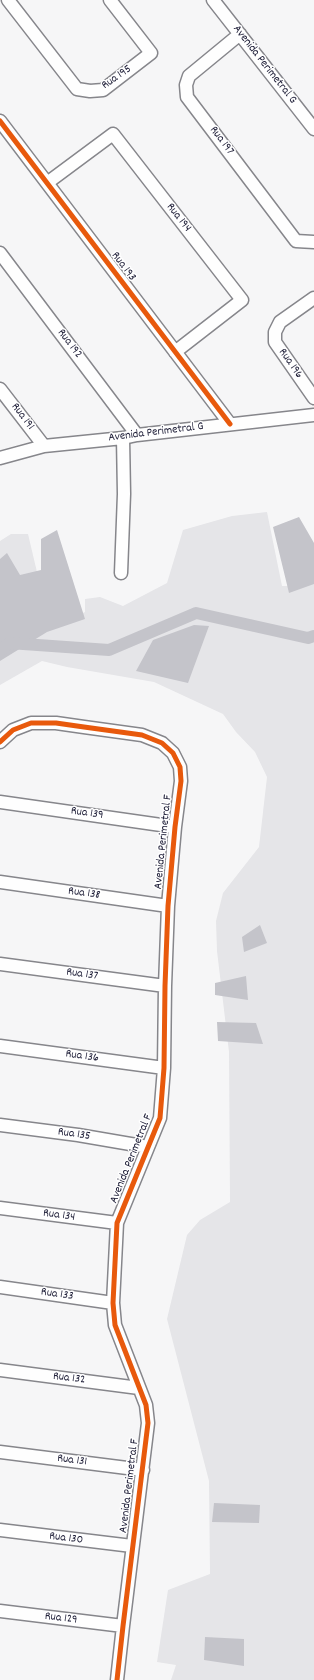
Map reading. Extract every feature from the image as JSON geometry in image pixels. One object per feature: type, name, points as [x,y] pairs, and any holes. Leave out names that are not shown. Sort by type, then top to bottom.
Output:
[{"type":"street","name":"Rua 195","points":[[8,0],[77,89],[90,91],[103,90],[151,53],[110,0]]},
{"type":"street","name":"Avenida Perimetral G","points":[[213,0],[314,129]]},
{"type":"street","name":"Rua 197","points":[[240,34],[189,76],[186,85],[187,97],[296,241],[314,242]]},
{"type":"street","name":"Rua 193","points":[[0,121],[230,424]]},
{"type":"street","name":"Rua 194","points":[[47,183],[113,134],[242,300],[175,352]]},
{"type":"street","name":"Rua 192","points":[[0,253],[137,435]]},
{"type":"street","name":"Rua 196","points":[[314,298],[280,322],[275,332],[275,342],[314,398]]},
{"type":"street","name":"Rua 191","points":[[0,389],[44,446]]},
{"type":"street","name":"Avenida Perimetral G","points":[[0,458],[44,446],[314,415]]},
{"type":"street","points":[[121,573],[124,494],[123,438]]},
{"type":"street","name":"Avenida Perimetral F","points":[[0,742],[13,730],[31,723],[56,723],[142,735],[162,743],[173,753],[180,767],[181,781],[175,827],[168,906],[164,1068],[160,1118],[117,1223],[113,1303],[115,1325],[146,1405],[148,1423],[122,1626],[117,1680]]},
{"type":"street","name":"Rua 139","points":[[0,802],[175,827]]},
{"type":"street","name":"Rua 138","points":[[0,882],[168,906]]},
{"type":"street","name":"Rua 137","points":[[0,964],[165,986]]},
{"type":"street","name":"Rua 136","points":[[0,1046],[164,1068]]},
{"type":"street","name":"Rua 135","points":[[0,1125],[78,1135],[148,1147]]},
{"type":"street","name":"Rua 134","points":[[0,1208],[117,1223]]},
{"type":"street","name":"Rua 133","points":[[0,1287],[113,1303]]},
{"type":"street","name":"Rua 132","points":[[0,1370],[139,1388]]},
{"type":"street","name":"Rua 131","points":[[0,1452],[143,1470]]},
{"type":"street","name":"Rua 130","points":[[0,1530],[132,1546]]},
{"type":"street","name":"Rua 129","points":[[0,1612],[122,1626]]},
{"type":"shaded area","points":[[267,512],[282,586],[304,586],[314,576],[314,1680],[171,1680],[176,1665],[157,1662],[168,1590],[210,1574],[209,1481],[167,1319],[187,1235],[200,1220],[230,1202],[229,1052],[217,951],[216,921],[223,893],[259,847],[267,777],[255,752],[236,732],[223,714],[154,682],[67,667],[42,661],[0,685],[0,541],[11,534],[28,534],[45,606],[65,621],[85,612],[85,599],[100,597],[123,606],[167,583],[183,530],[232,516]]},
{"type":"shaded area","points":[[299,517],[314,543],[314,584],[289,593],[273,527]]},
{"type":"shaded area","points":[[57,530],[85,619],[47,632],[0,661],[0,559],[7,553],[20,575],[41,570],[41,539]]},
{"type":"shaded area","points":[[194,625],[209,626],[188,683],[136,671],[153,640]]},
{"type":"shaded area","points":[[260,925],[267,943],[244,952],[242,937]]},
{"type":"shaded area","points":[[246,976],[248,1000],[215,995],[215,983]]},
{"type":"shaded area","points":[[217,1022],[256,1023],[263,1044],[218,1041]]},
{"type":"shaded area","points":[[214,1503],[260,1505],[259,1523],[212,1522]]},
{"type":"shaded area","points":[[205,1637],[244,1639],[244,1666],[204,1660]]},
{"type":"waterway","points":[[0,651],[9,643],[109,650],[196,613],[308,638],[314,636]]},
{"type":"cycle path","points":[[0,121],[230,424]]},
{"type":"cycle path","points":[[0,742],[13,730],[31,723],[56,723],[142,735],[162,743],[173,753],[180,767],[181,781],[175,827],[168,906],[164,1068],[160,1118],[117,1223],[113,1303],[115,1325],[146,1405],[148,1423],[117,1680]]}]
